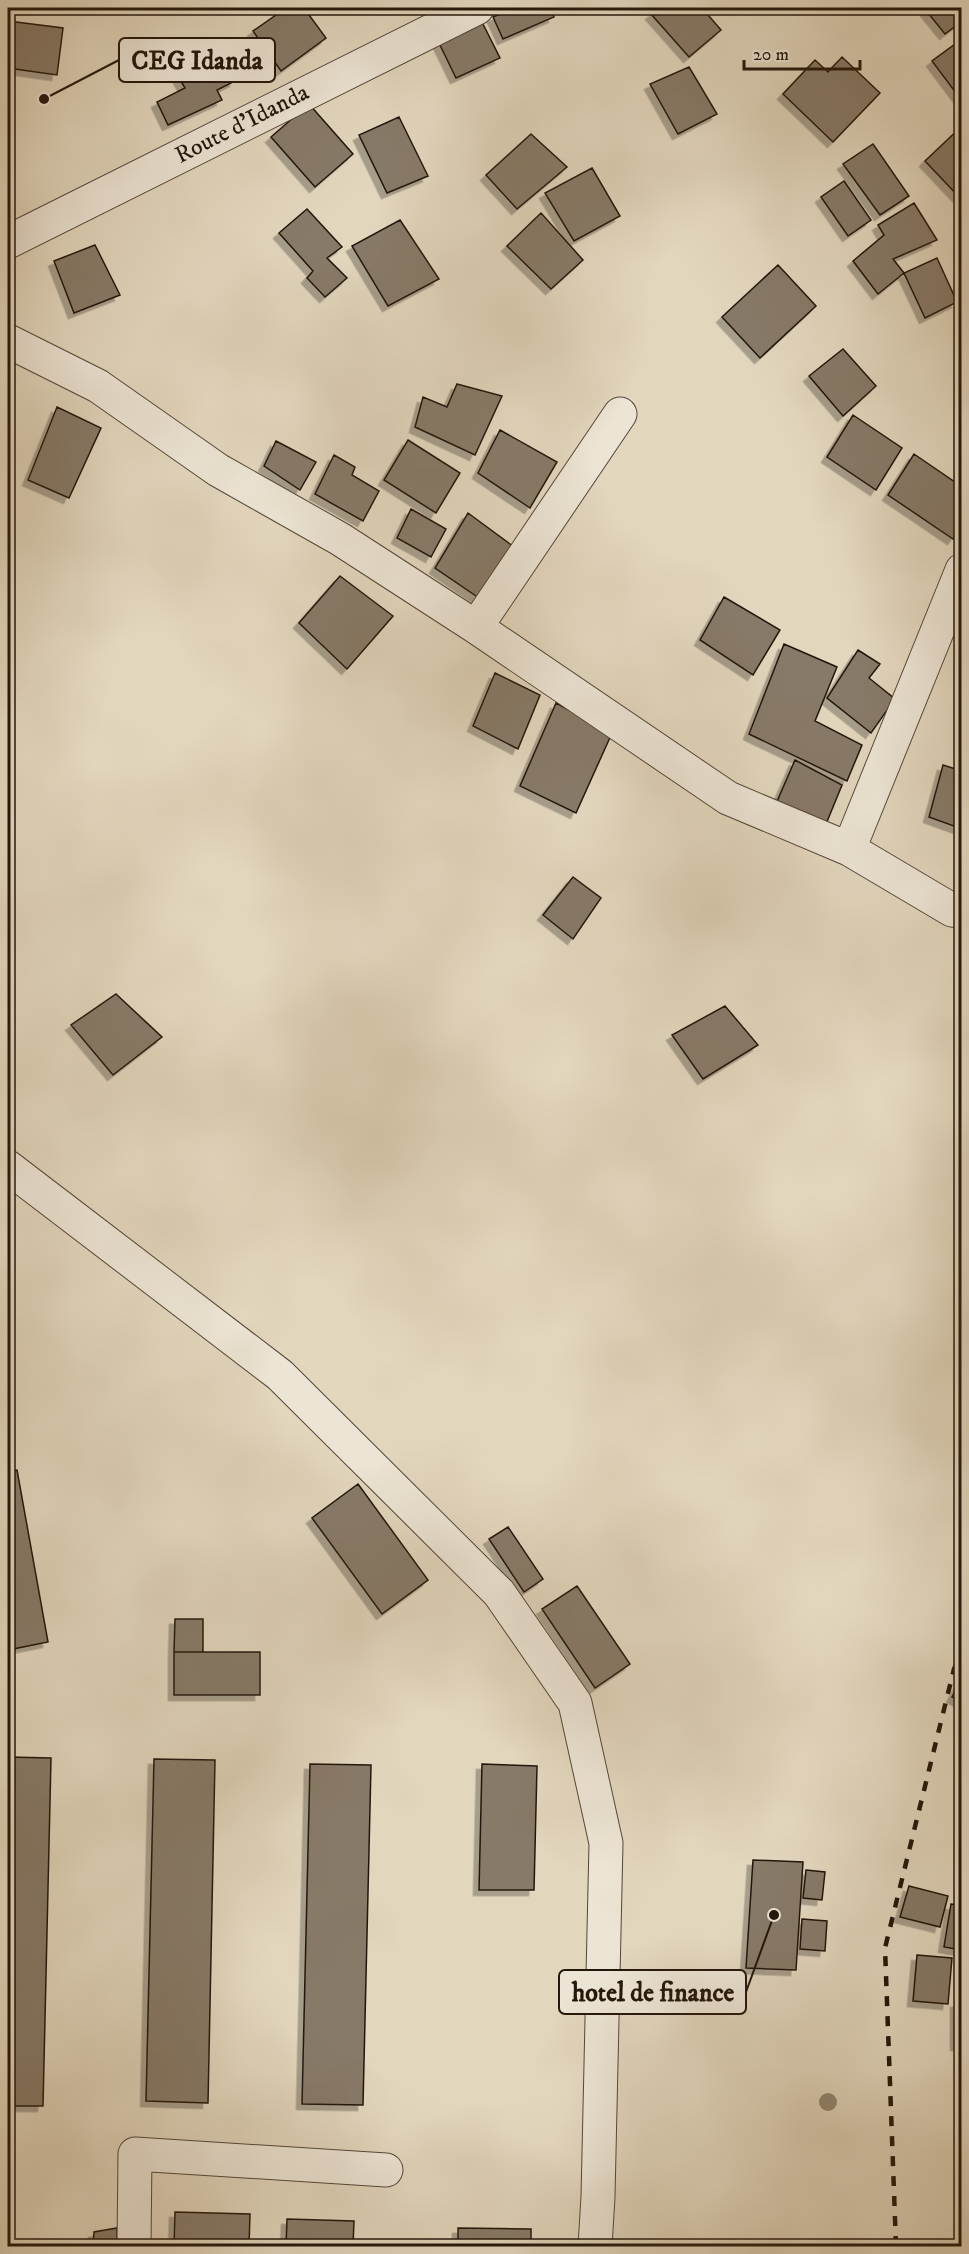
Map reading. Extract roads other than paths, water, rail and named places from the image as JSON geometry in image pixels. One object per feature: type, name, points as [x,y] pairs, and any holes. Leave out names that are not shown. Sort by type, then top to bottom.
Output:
[{"type":"street","name":"Route d'Idanda","points":[[8,242],[470,9]]},
{"type":"street","points":[[8,342],[98,386],[218,470],[340,539],[476,627],[728,798],[849,849],[952,910],[962,911]]},
{"type":"street","points":[[476,627],[620,414]]},
{"type":"street","points":[[849,849],[962,570]]},
{"type":"street","points":[[8,1167],[280,1376],[499,1593],[575,1703],[606,1843],[595,2247]]},
{"type":"street","points":[[134,2247],[135,2154],[386,2170]]},
{"type":"railway","points":[[896,2246],[885,1948],[954,1669],[962,1652]]},
{"type":"place","name":"CEG Idanda","points":[[44,99]]},
{"type":"place","name":"hotel de finance","points":[[774,1915]]}]
